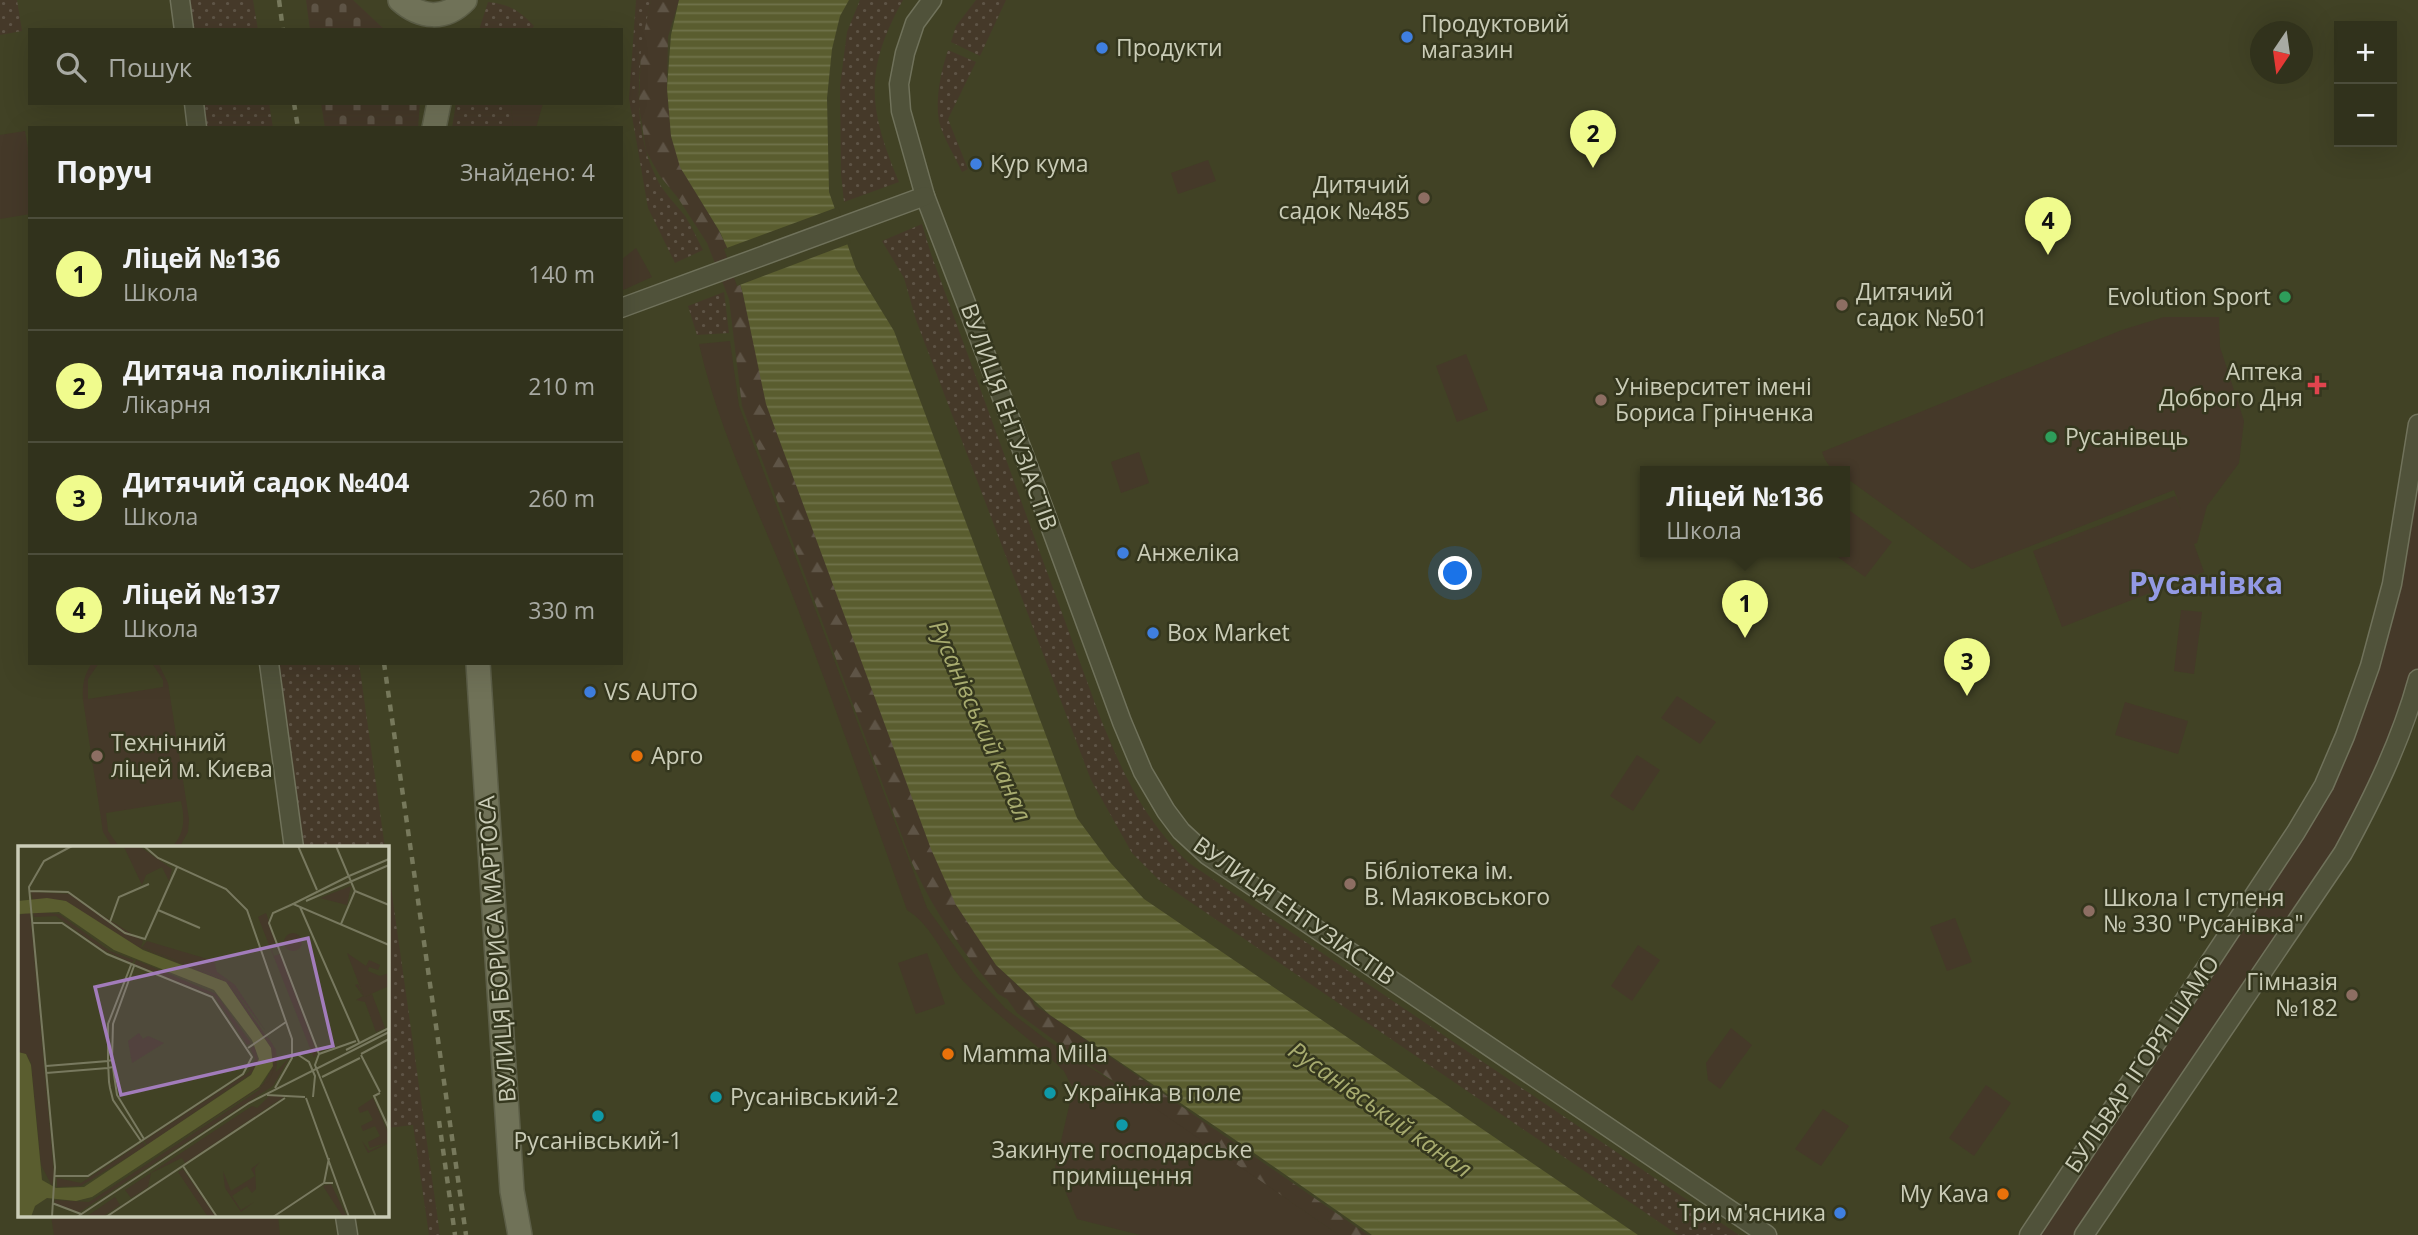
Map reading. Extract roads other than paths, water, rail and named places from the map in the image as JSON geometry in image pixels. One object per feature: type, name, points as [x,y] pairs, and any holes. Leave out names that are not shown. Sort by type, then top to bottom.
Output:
[{"type":"main road","points":[[406,8],[435,15],[447,12],[466,0]]},
{"type":"main road","points":[[459,28],[466,0]]},
{"type":"main road","name":"ВУЛИЦЯ БОРИСА МАРТОСА","points":[[478,665],[512,1191],[520,1235]]},
{"type":"street","points":[[180,0],[184,28]]},
{"type":"street","name":"ВУЛИЦЯ ЕНТУЗІАСТІВ","points":[[932,0],[915,23],[905,53],[900,84],[901,111],[925,195],[1119,715],[1143,772],[1166,811],[1181,831],[1207,855],[1767,1235]]},
{"type":"street","points":[[194,105],[197,126]]},
{"type":"street","points":[[623,307],[925,195]]},
{"type":"street","name":"БУЛЬВАР ІГОРЯ ШАМО","points":[[2029,1235],[2296,832],[2324,785],[2370,666],[2392,584],[2418,424]]},
{"type":"street","points":[[269,665],[294,846]]},
{"type":"street","points":[[2084,1235],[2343,853],[2370,803],[2395,746],[2418,679]]},
{"type":"water","name":"Русанівський канал","points":[[679,0],[849,0],[840,16],[832,49],[827,98],[829,192],[856,269],[894,331],[1077,818],[1109,861],[1144,899],[1638,1235],[1372,1235],[1050,1015],[996,965],[956,905],[931,849],[766,404],[735,265],[720,232],[680,167],[671,136],[667,88],[671,35]]},
{"type":"railway","points":[[279,0],[283,28]]},
{"type":"railway","points":[[294,105],[298,126]]},
{"type":"railway","points":[[384,665],[466,1235]]},
{"type":"railway","points":[[439,1121],[455,1235]]},
{"type":"place","name":"Продуктовий магазин","points":[[1407,37]]},
{"type":"place","name":"Продукти","points":[[1102,48]]},
{"type":"place","name":"Кур кума","points":[[976,164]]},
{"type":"place","name":"Дитяча поліклініка","points":[[1593,168]]},
{"type":"place","name":"Дитячий садок №485","points":[[1424,198]]},
{"type":"place","name":"Ліцей №137","points":[[2048,255]]},
{"type":"place","name":"Evolution Sport","points":[[2285,297]]},
{"type":"place","name":"Дитячий садок №501","points":[[1842,305]]},
{"type":"place","name":"Аптека Доброго Дня","points":[[2317,385]]},
{"type":"place","name":"Університет імені Бориса Грінченка","points":[[1601,400]]},
{"type":"place","name":"Русанівець","points":[[2051,437]]},
{"type":"place","name":"Анжеліка","points":[[1123,553]]},
{"type":"place","name":"Box Market","points":[[1153,633]]},
{"type":"place","name":"Ліцей №136","points":[[1745,638]]},
{"type":"place","name":"VS AUTO","points":[[590,692]]},
{"type":"place","name":"Дитячий садок №404","points":[[1967,696]]},
{"type":"place","name":"Технічний ліцей м. Києва","points":[[97,756]]},
{"type":"place","name":"Арго","points":[[637,756]]},
{"type":"place","name":"Бібліотека ім. В. Маяковського","points":[[1350,884]]},
{"type":"place","name":"Школа І ступеня № 330 \"Русанівка\"","points":[[2089,911]]},
{"type":"place","name":"Гімназія №182","points":[[2352,995]]},
{"type":"place","name":"Mamma Milla","points":[[948,1054]]},
{"type":"place","name":"Українка в поле","points":[[1050,1093]]},
{"type":"place","name":"Русанівський-2","points":[[716,1097]]},
{"type":"place","name":"Русанівський-1","points":[[598,1116]]},
{"type":"place","name":"Закинуте господарське приміщення","points":[[1122,1125]]},
{"type":"place","name":"My Kava","points":[[2003,1194]]},
{"type":"place","name":"Три м'ясника","points":[[1840,1213]]},
{"type":"district","name":"Русанівка","points":[[2206,584]]}]
